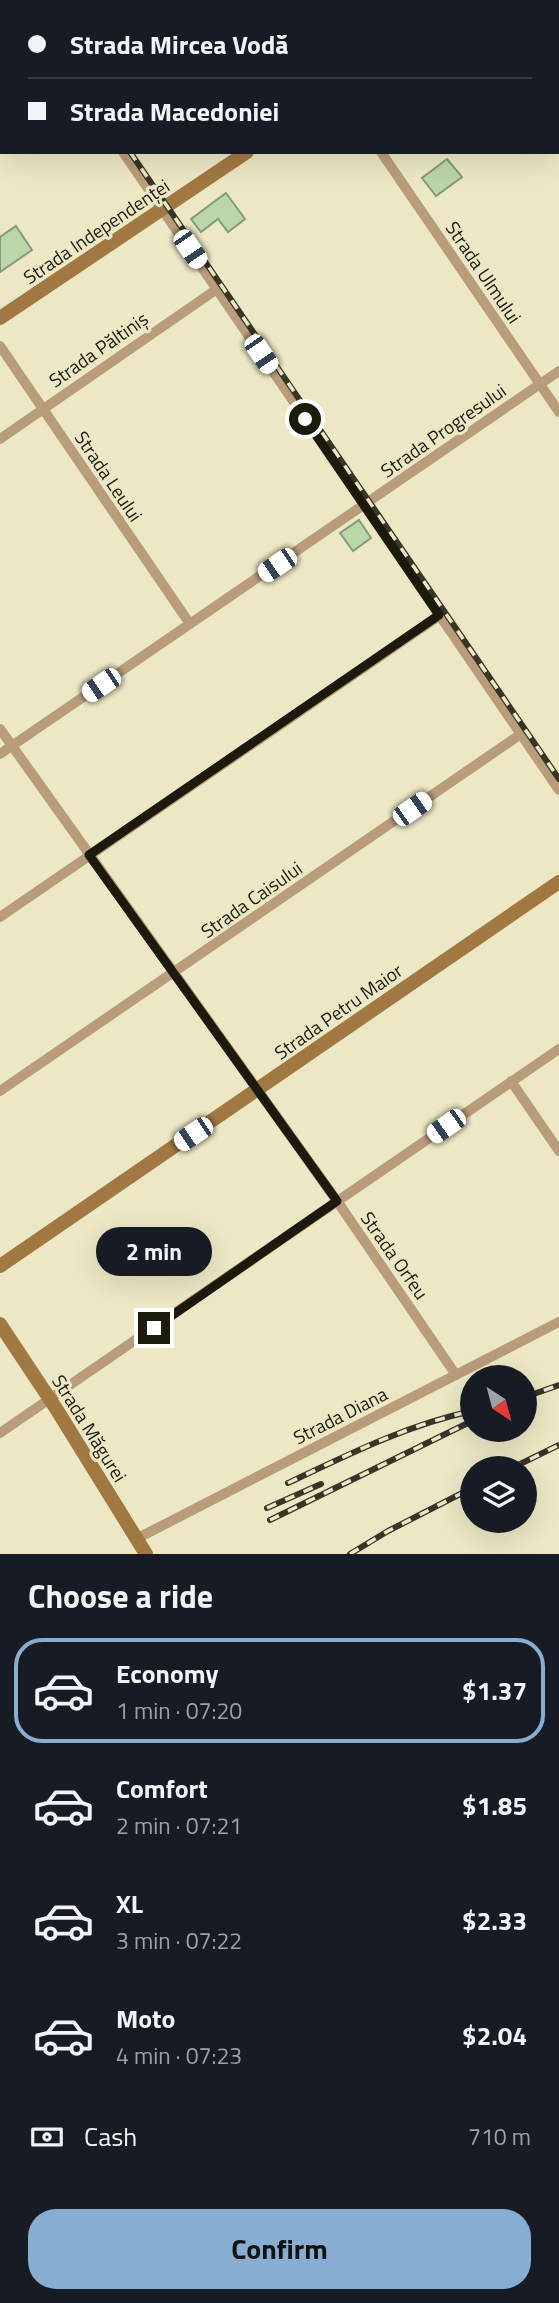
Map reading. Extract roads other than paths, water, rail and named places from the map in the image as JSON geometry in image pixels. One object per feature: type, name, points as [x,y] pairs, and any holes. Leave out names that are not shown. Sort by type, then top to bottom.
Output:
[{"type":"street","points":[[124,154],[559,790]]},
{"type":"street","name":"Strada Independenței","points":[[0,318],[244,154]]},
{"type":"street","name":"Strada Ulmului","points":[[382,154],[559,412]]},
{"type":"street","name":"Strada Păltiniș","points":[[0,439],[217,289]]},
{"type":"street","name":"Strada Leului","points":[[0,346],[190,624]]},
{"type":"street","name":"Strada Progresului","points":[[0,754],[559,371]]},
{"type":"street","points":[[0,917],[439,615]]},
{"type":"street","name":"Strada Orfeu","points":[[0,729],[337,1201],[456,1374]]},
{"type":"street","name":"Strada Caisului","points":[[0,1091],[522,734]]},
{"type":"street","name":"Strada Petru Maior","points":[[0,1266],[559,882]]},
{"type":"street","points":[[0,1433],[559,1049]]},
{"type":"street","points":[[512,1081],[559,1151]]},
{"type":"street","name":"Strada Diana","points":[[136,1539],[559,1322]]},
{"type":"street","name":"Strada Măgurei","points":[[0,1324],[146,1554]]},
{"type":"railway","points":[[131,154],[559,779]]},
{"type":"railway","points":[[537,1393],[559,1385]]},
{"type":"railway","points":[[288,1483],[401,1432],[460,1414]]},
{"type":"railway","points":[[270,1520],[460,1427]]},
{"type":"railway","points":[[537,1456],[559,1445]]},
{"type":"railway","points":[[267,1508],[321,1484]]},
{"type":"railway","points":[[350,1554],[460,1494]]}]
